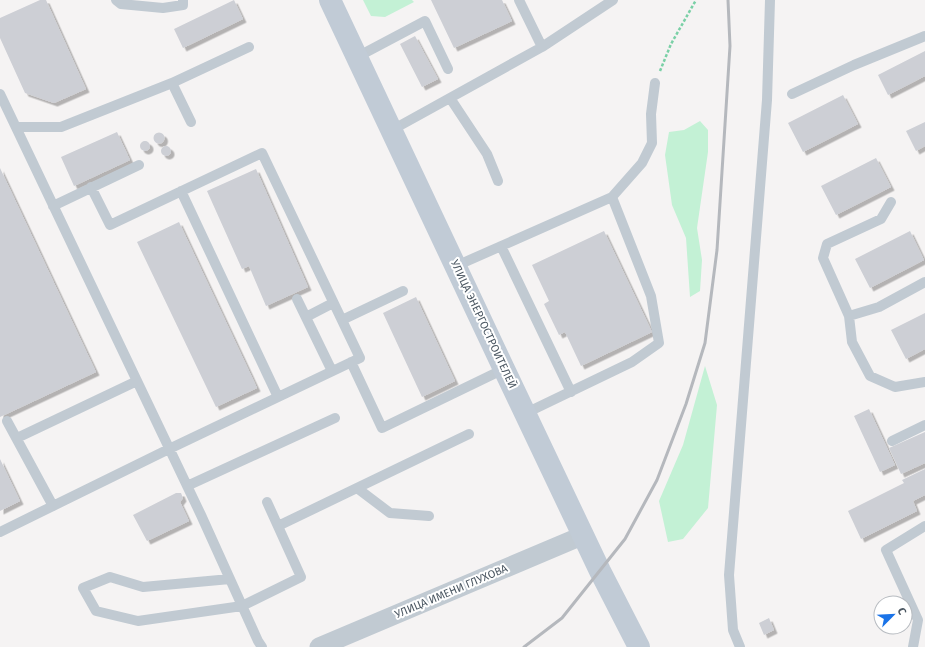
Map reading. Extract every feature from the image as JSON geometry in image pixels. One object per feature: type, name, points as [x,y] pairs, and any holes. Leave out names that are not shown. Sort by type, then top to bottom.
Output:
[{"type":"main road","name":"УЛИЦА ЭНЕРГОСТРОИТЕЛЕЙ","points":[[330,0],[504,369],[639,647]]},
{"type":"street","name":"УЛИЦА ИМЕНИ ГЛУХОВА","points":[[319,647],[584,535]]},
{"type":"lane","points":[[116,0],[121,4],[163,8],[193,0]]},
{"type":"lane","points":[[519,0],[542,47]]},
{"type":"lane","points":[[392,130],[542,47],[613,0]]},
{"type":"lane","points":[[740,647],[733,630],[729,575],[767,100],[770,0]]},
{"type":"lane","points":[[357,57],[425,21],[448,68]]},
{"type":"lane","points":[[792,94],[854,65],[925,36]]},
{"type":"lane","points":[[16,127],[61,127],[172,83],[249,46]]},
{"type":"lane","points":[[172,83],[191,122]]},
{"type":"lane","points":[[456,266],[612,197],[642,163],[652,143],[651,114],[654,83]]},
{"type":"lane","points":[[0,94],[262,647]]},
{"type":"lane","points":[[450,98],[487,154],[498,181]]},
{"type":"lane","points":[[0,532],[360,358],[262,153],[110,225],[92,187]]},
{"type":"lane","points":[[53,206],[139,165]]},
{"type":"lane","points":[[181,191],[278,397]]},
{"type":"lane","points":[[526,413],[632,362],[659,343],[651,296],[612,197]]},
{"type":"lane","points":[[892,202],[882,220],[827,244],[823,258],[849,316],[852,342],[870,376],[895,387],[925,382]]},
{"type":"lane","points":[[501,246],[571,392]]},
{"type":"lane","points":[[849,316],[879,307],[925,282]]},
{"type":"lane","points":[[342,320],[403,291]]},
{"type":"lane","points":[[297,298],[332,371]]},
{"type":"lane","points":[[306,317],[333,303]]},
{"type":"lane","points":[[351,362],[382,428],[504,369]]},
{"type":"lane","points":[[17,438],[137,381]]},
{"type":"lane","points":[[187,486],[335,418]]},
{"type":"lane","points":[[8,421],[53,506]]},
{"type":"lane","points":[[892,441],[925,425]]},
{"type":"lane","points":[[278,526],[469,434]]},
{"type":"lane","points":[[357,488],[390,513],[429,516]]},
{"type":"lane","points":[[230,579],[143,587],[110,577],[83,588],[96,611],[138,621],[242,606],[301,577],[267,502]]},
{"type":"lane","points":[[913,647],[921,619],[886,550],[925,526]]},
{"type":"path","points":[[654,83],[671,44],[696,0]]},
{"type":"green space","points":[[363,0],[412,0],[414,2],[385,17],[371,16]]},
{"type":"green space","points":[[700,121],[708,130],[708,152],[697,228],[702,260],[700,291],[690,297],[686,238],[672,205],[665,155],[669,132],[684,130]]},
{"type":"green space","points":[[705,366],[717,405],[708,508],[683,539],[668,542],[659,501],[683,445]]},
{"type":"building","points":[[40,0],[46,0],[86,89],[54,103],[25,93],[0,38],[0,18]]},
{"type":"building","points":[[234,0],[243,19],[183,48],[174,29]]},
{"type":"building","points":[[431,0],[502,0],[512,21],[454,48]]},
{"type":"building","points":[[415,36],[438,79],[422,87],[400,44]]},
{"type":"building","points":[[925,51],[925,76],[888,95],[878,75]]},
{"type":"building","points":[[843,95],[858,124],[803,152],[788,123]]},
{"type":"building","points":[[925,122],[925,146],[916,151],[906,131]]},
{"type":"building","points":[[117,132],[130,160],[74,186],[61,157]]},
{"type":"building","points":[[159,132],[163,134],[165,138],[163,142],[159,144],[155,142],[153,138],[155,134]]},
{"type":"building","points":[[143,141],[147,141],[150,146],[147,151],[143,151],[140,148],[140,144]]},
{"type":"building","points":[[164,146],[168,146],[170,147],[170,155],[164,156],[161,153],[161,149]]},
{"type":"building","points":[[876,158],[891,187],[836,215],[821,186]]},
{"type":"building","points":[[0,168],[96,372],[0,417]]},
{"type":"building","points":[[256,169],[308,287],[266,306],[249,266],[242,269],[207,191]]},
{"type":"building","points":[[179,222],[257,388],[216,407],[137,242]]},
{"type":"building","points":[[604,231],[652,332],[581,366],[565,332],[559,335],[544,304],[549,301],[532,265]]},
{"type":"building","points":[[910,231],[924,260],[870,288],[855,259]]},
{"type":"building","points":[[416,297],[455,381],[422,397],[383,313]]},
{"type":"building","points":[[925,313],[925,349],[906,359],[891,330]]},
{"type":"building","points":[[869,409],[895,465],[880,472],[854,416]]},
{"type":"building","points":[[925,432],[925,463],[901,474],[889,448]]},
{"type":"building","points":[[0,459],[20,501],[0,511]]},
{"type":"building","points":[[925,469],[925,495],[913,501],[917,511],[861,539],[848,511],[904,483],[902,480]]},
{"type":"building","points":[[176,493],[181,493],[183,498],[180,502],[189,521],[147,541],[133,515]]},
{"type":"building","points":[[769,618],[774,630],[764,635],[759,623]]},
{"type":"railway","points":[[524,647],[562,618],[625,539],[657,480],[686,404],[705,343],[717,250],[730,46],[728,0]]}]
